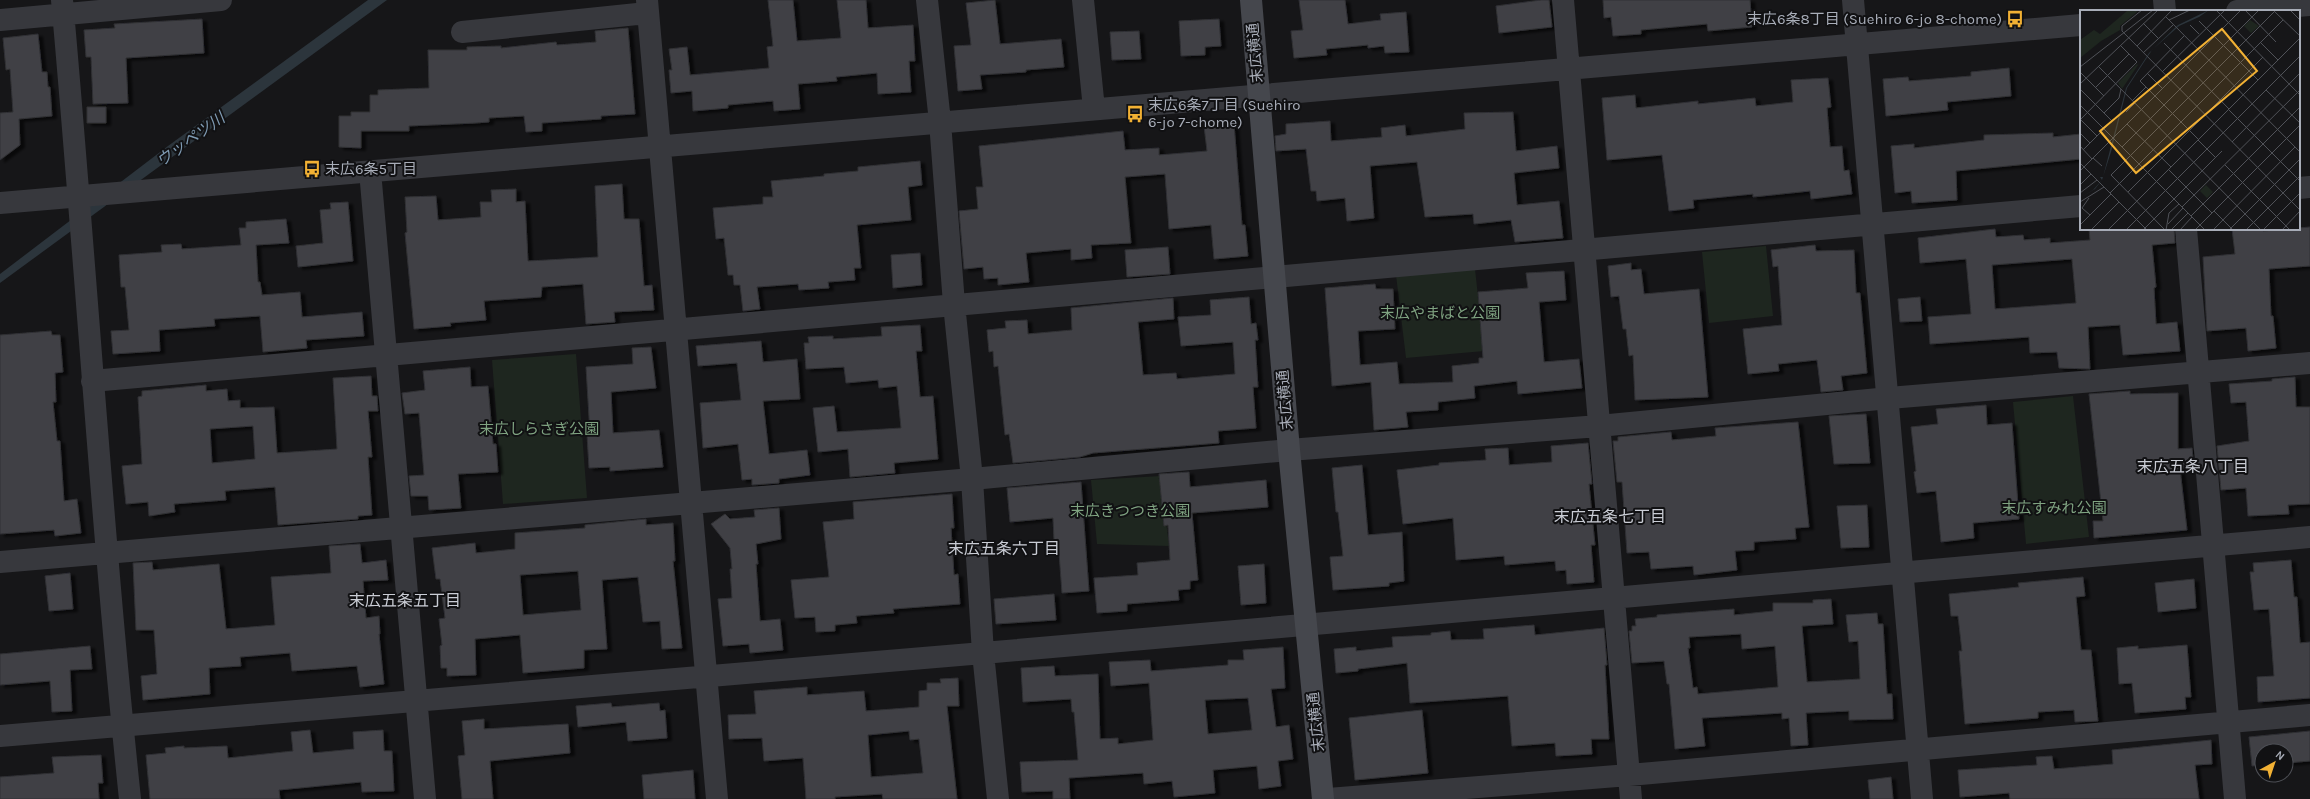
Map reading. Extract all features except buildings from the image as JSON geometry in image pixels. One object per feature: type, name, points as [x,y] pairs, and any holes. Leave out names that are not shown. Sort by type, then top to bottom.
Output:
[{"type":"street","points":[[0,20],[63,8],[221,0]]},
{"type":"street","points":[[927,0],[940,122],[954,304],[972,479],[983,653],[998,799]]},
{"type":"street","points":[[1083,0],[1094,109]]},
{"type":"street","name":"末広横通","points":[[1251,0],[1289,450],[1323,799]]},
{"type":"street","points":[[1563,0],[1631,799]]},
{"type":"street","points":[[1853,0],[1889,398],[1922,799]]},
{"type":"street","points":[[2164,0],[2165,10]]},
{"type":"street","points":[[2249,10],[2310,5]]},
{"type":"street","points":[[462,32],[647,7],[717,799]]},
{"type":"street","points":[[63,8],[77,165],[82,265],[122,725],[130,799]]},
{"type":"street","points":[[0,203],[207,184],[660,148],[940,122],[2080,25]]},
{"type":"street","points":[[370,171],[399,528],[425,799]]},
{"type":"street","points":[[2300,188],[2310,187]]},
{"type":"street","points":[[92,381],[385,356],[676,328],[1275,278],[2080,206]]},
{"type":"street","points":[[2186,230],[2200,373],[2234,799]]},
{"type":"street","points":[[0,562],[972,479],[1289,450],[1599,426],[1889,398],[2310,363]]},
{"type":"street","points":[[0,736],[983,653],[2310,537]]},
{"type":"street","points":[[1328,799],[1629,775],[2228,721],[2310,715]]},
{"type":"green space","points":[[1766,246],[1773,316],[1709,323],[1702,252]]},
{"type":"green space","name":"末広やまばと公園","points":[[1475,269],[1484,351],[1406,358],[1396,275]]},
{"type":"green space","name":"末広しらさぎ公園","points":[[576,354],[587,498],[503,504],[492,360]]},
{"type":"green space","name":"末広すみれ公園","points":[[2073,396],[2089,537],[2026,544],[2013,402]]},
{"type":"green space","name":"末広きつつき公園","points":[[1161,476],[1169,546],[1097,544],[1091,480]]},
{"type":"water","name":"ウッペツ川","points":[[368,0],[387,0],[0,283],[0,274],[168,146]]},
{"type":"place","name":"末広6条8丁目 (Suehiro 6-jo 8-chome)","points":[[2015,19]]},
{"type":"place","name":"末広6条7丁目 (Suehiro 6-jo 7-chome)","points":[[1135,114]]},
{"type":"place","name":"末広6条5丁目","points":[[312,169]]},
{"type":"district","name":"末広五条八丁目","points":[[2193,466]]},
{"type":"district","name":"末広五条七丁目","points":[[1610,516]]},
{"type":"district","name":"末広五条六丁目","points":[[1004,548]]},
{"type":"district","name":"末広五条五丁目","points":[[405,600]]}]
